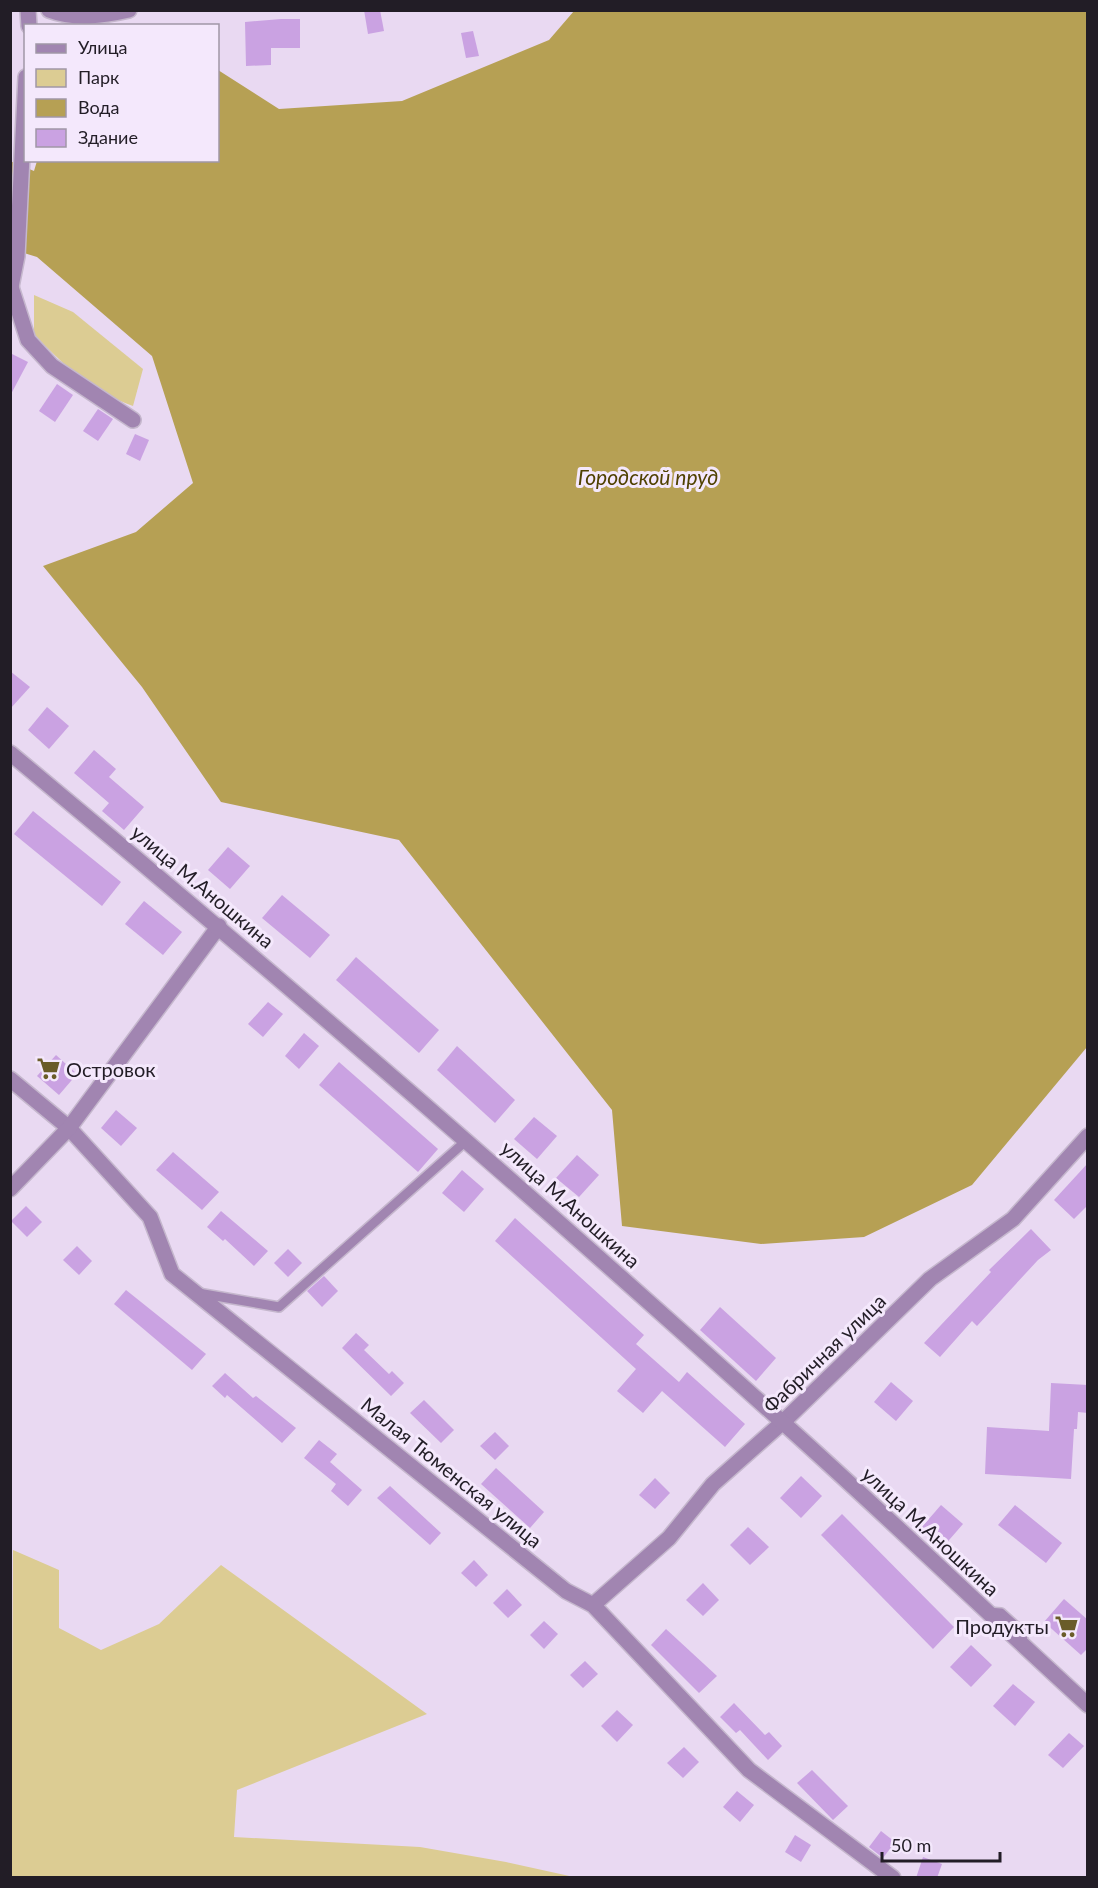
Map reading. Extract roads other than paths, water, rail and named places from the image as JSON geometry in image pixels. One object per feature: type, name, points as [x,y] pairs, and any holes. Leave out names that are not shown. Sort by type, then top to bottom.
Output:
[{"type":"street","points":[[49,10],[66,15],[100,16],[129,10]]},
{"type":"street","points":[[24,106],[17,256],[11,287],[28,340],[52,366],[133,420]]},
{"type":"street","name":"улица М.Аношкина","points":[[10,753],[219,926],[467,1140],[783,1422],[1088,1705]]},
{"type":"street","points":[[10,1188],[69,1128],[219,926]]},
{"type":"street","name":"Малая Тюменская улица","points":[[10,1079],[69,1128],[150,1217],[172,1274],[566,1591],[593,1605],[749,1770],[893,1878]]},
{"type":"street","name":"Фабричная улица","points":[[593,1605],[669,1538],[713,1484],[783,1422],[930,1279],[1013,1219],[1088,1136]]},
{"type":"lane","points":[[195,1292],[279,1307],[467,1140]]},
{"type":"water","name":"Городской пруд","points":[[574,11],[1087,11],[1087,1047],[972,1185],[864,1237],[761,1244],[622,1226],[612,1110],[399,840],[221,802],[142,687],[43,566],[136,532],[193,483],[152,356],[37,257],[11,249],[10,161],[34,171],[37,162],[219,162],[219,71],[279,109],[402,101],[549,40]]},
{"type":"place","name":"Островок","points":[[48,1069]]},
{"type":"place","name":"Продукты","points":[[1067,1626]]}]
